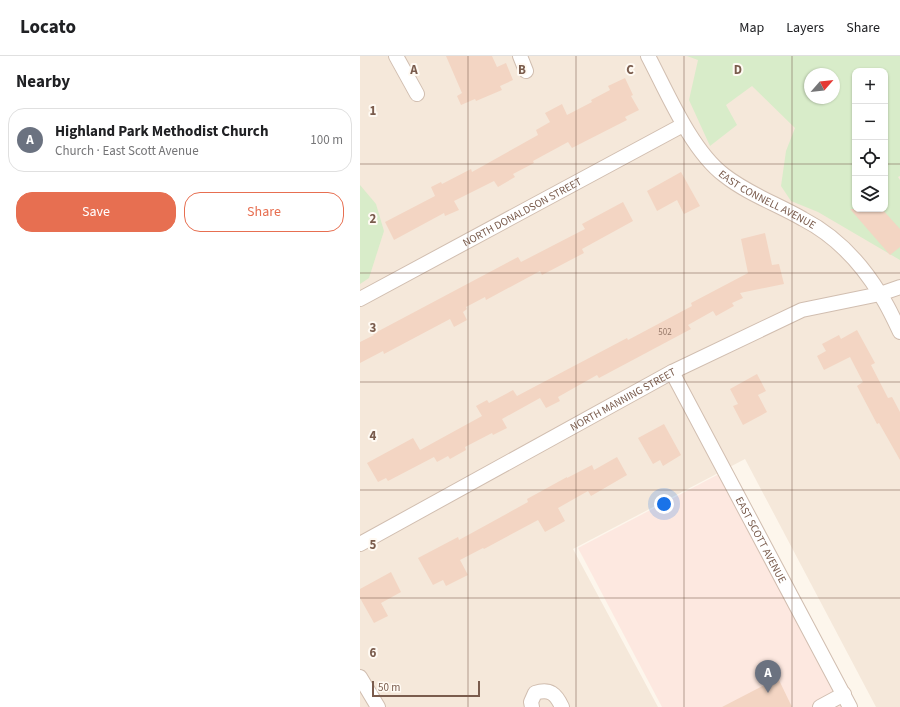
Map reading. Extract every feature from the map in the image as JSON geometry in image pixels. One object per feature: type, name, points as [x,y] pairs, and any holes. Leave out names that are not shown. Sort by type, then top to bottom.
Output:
[{"type":"street","points":[[396,56],[417,94]]},
{"type":"street","points":[[520,56],[526,71]]},
{"type":"street","name":"EAST CONNELL AVENUE","points":[[648,56],[684,125],[706,158],[723,175],[750,192],[814,225],[837,241],[858,263],[880,294],[900,332]]},
{"type":"street","name":"NORTH DONALDSON STREET","points":[[360,299],[684,125]]},
{"type":"street","name":"NORTH MANNING STREET","points":[[360,544],[672,372],[802,310],[880,294],[900,287]]},
{"type":"street","name":"EAST SCOTT AVENUE","points":[[672,372],[850,707]]},
{"type":"street","points":[[360,677],[378,707]]},
{"type":"street","points":[[532,707],[531,702],[535,693],[544,690],[555,694],[562,707]]},
{"type":"street","points":[[820,707],[844,694]]},
{"type":"shaded area","points":[[360,56],[900,56],[900,707],[876,707],[745,459],[573,549],[658,707],[360,707]]},
{"type":"shaded area","points":[[719,474],[842,707],[662,707],[578,548]]},
{"type":"green space","points":[[687,56],[900,56],[900,176],[898,177],[900,180],[900,260],[818,212],[791,201],[781,186],[786,151],[795,128],[752,86],[726,105],[737,125],[710,146],[689,100],[698,60]]},
{"type":"green space","points":[[360,185],[376,204],[384,231],[369,278],[360,284]]},
{"type":"building","points":[[446,56],[492,56],[497,67],[506,63],[513,80],[500,86],[502,90],[476,101],[475,99],[461,105],[457,96],[462,93]]},
{"type":"building","points":[[625,78],[633,95],[631,96],[639,110],[625,117],[627,120],[572,148],[568,142],[533,161],[534,163],[513,174],[515,177],[498,187],[494,181],[454,201],[459,210],[445,216],[444,213],[394,240],[385,222],[435,196],[431,187],[441,182],[442,184],[471,169],[472,172],[538,135],[536,130],[550,122],[545,113],[562,104],[567,115],[592,102],[591,100],[610,90],[608,86]]},
{"type":"building","points":[[681,172],[700,206],[684,214],[677,200],[657,211],[647,191]]},
{"type":"building","points":[[623,202],[633,221],[582,249],[584,253],[542,275],[540,271],[486,300],[485,297],[466,307],[467,309],[463,312],[467,320],[454,327],[450,319],[384,354],[383,351],[360,363],[360,342],[374,335],[373,334],[518,257],[521,262],[585,229],[582,224]]},
{"type":"building","points":[[853,212],[885,212],[900,229],[900,247],[890,255]]},
{"type":"building","points":[[765,233],[772,265],[779,264],[784,284],[740,293],[743,298],[732,303],[734,306],[716,316],[713,311],[688,325],[691,329],[599,378],[597,375],[558,397],[560,401],[546,408],[540,398],[502,419],[507,428],[493,435],[492,433],[465,447],[466,450],[450,459],[448,456],[437,462],[434,457],[388,481],[386,478],[378,482],[367,463],[413,438],[420,450],[482,416],[476,406],[487,400],[489,403],[513,390],[517,396],[627,338],[628,340],[692,306],[691,303],[748,273],[741,239]]},
{"type":"building","points":[[857,330],[875,363],[871,365],[888,398],[892,397],[900,412],[900,460],[879,423],[877,424],[857,386],[863,382],[850,357],[824,370],[817,356],[826,351],[822,344],[839,335],[841,339]]},
{"type":"building","points":[[757,374],[766,391],[758,395],[767,412],[743,425],[733,406],[738,404],[730,389]]},
{"type":"building","points":[[664,424],[681,455],[663,466],[660,460],[653,464],[638,438]]},
{"type":"building","points":[[617,457],[627,475],[591,496],[588,491],[558,508],[565,521],[545,532],[538,520],[460,560],[468,575],[446,586],[443,580],[433,585],[418,558],[458,537],[459,540],[528,502],[527,499],[567,477],[592,465],[594,470]]},
{"type":"building","points":[[391,572],[401,592],[381,603],[388,616],[374,623],[360,598],[360,589]]},
{"type":"building","points":[[778,678],[792,707],[722,707]]},
{"type":"place","name":"Highland Park Methodist Church","points":[[768,693]]}]
